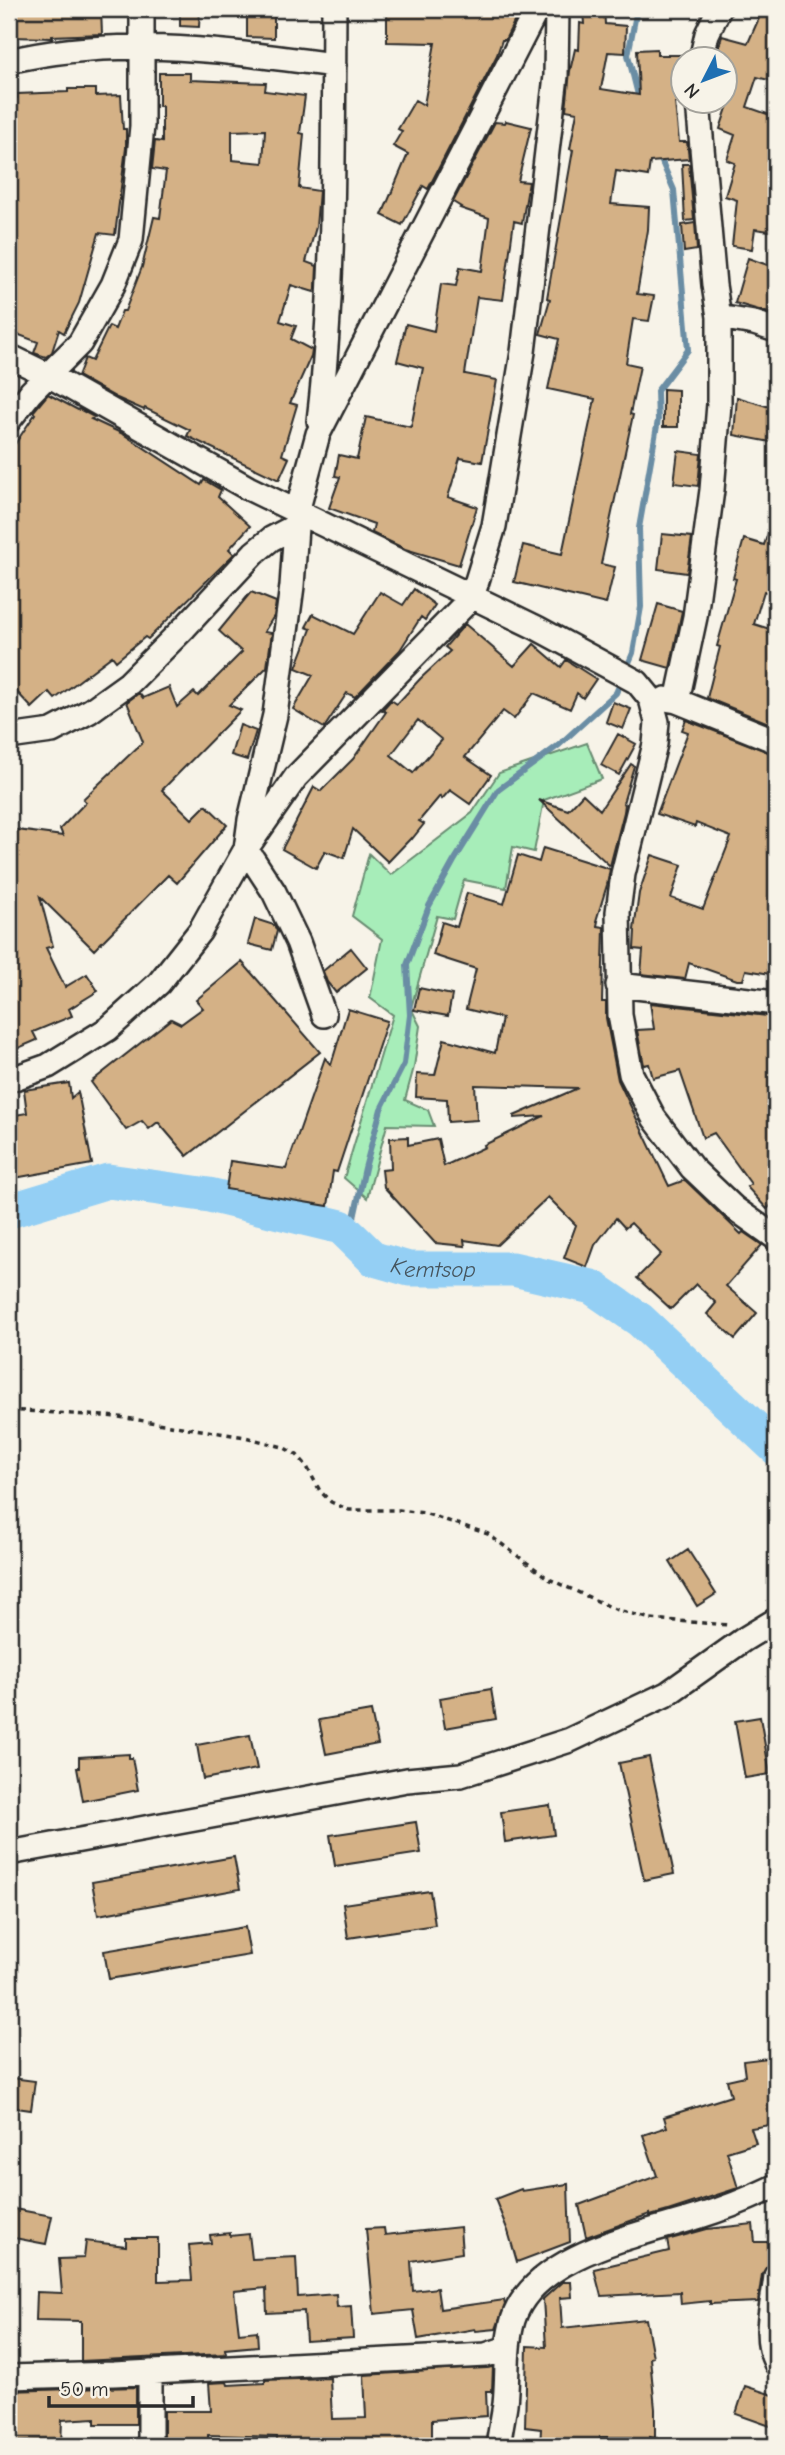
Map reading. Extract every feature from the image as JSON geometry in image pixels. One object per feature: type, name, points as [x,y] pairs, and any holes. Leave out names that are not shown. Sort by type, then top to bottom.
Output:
[{"type":"street","points":[[9,420],[31,392],[50,376],[80,343],[113,285],[131,240],[142,126],[142,9]]},
{"type":"street","points":[[324,1015],[274,892],[246,849],[250,820],[275,715],[292,586],[296,519],[318,435],[327,351],[333,253],[334,9]]},
{"type":"street","points":[[318,435],[537,9]]},
{"type":"street","points":[[9,1080],[48,1066],[108,1029],[159,983],[200,931],[246,849],[296,777],[472,597],[494,526],[523,352],[556,76],[557,9]]},
{"type":"street","points":[[704,46],[719,9]]},
{"type":"street","points":[[9,61],[73,48],[142,45],[334,65]]},
{"type":"street","points":[[677,701],[695,617],[712,490],[719,404],[719,317],[713,285],[699,116]]},
{"type":"street","points":[[719,317],[776,330]]},
{"type":"street","points":[[9,356],[50,376],[248,488],[296,519],[472,597],[567,643],[610,666],[644,690],[776,741]]},
{"type":"street","points":[[9,737],[52,731],[90,711],[129,683],[254,553],[296,519]]},
{"type":"street","points":[[644,690],[657,722],[623,874],[618,912],[620,1015],[631,1074],[654,1118],[692,1168],[734,1208],[776,1238]]},
{"type":"street","points":[[618,985],[776,1003]]},
{"type":"street","points":[[9,1853],[407,1780],[461,1775],[570,1740],[667,1694],[776,1620]]},
{"type":"street","points":[[498,2446],[505,2403],[507,2348],[514,2318],[527,2294],[554,2269],[643,2231],[698,2217],[776,2186]]},
{"type":"street","points":[[776,2276],[768,2324],[769,2347],[776,2363]]},
{"type":"street","points":[[9,2376],[150,2372],[486,2355],[507,2348]]},
{"type":"street","points":[[150,2372],[150,2446]]},
{"type":"path","points":[[9,1410],[119,1417],[245,1437],[283,1447],[297,1455],[306,1465],[320,1491],[331,1502],[349,1510],[424,1513],[488,1534],[549,1579],[615,1609],[651,1619],[730,1625]]},
{"type":"green space","points":[[587,743],[602,779],[544,800],[534,852],[513,847],[506,888],[464,880],[453,919],[437,916],[411,1008],[420,1026],[414,1067],[405,1100],[428,1110],[434,1126],[387,1125],[367,1198],[344,1178],[393,1015],[370,998],[382,939],[352,916],[369,854],[391,875],[472,813],[499,773]]},
{"type":"building","points":[[101,9],[102,34],[52,38],[10,37],[10,10]]},
{"type":"building","points":[[180,9],[200,9],[199,27],[180,26]]},
{"type":"building","points":[[247,9],[274,9],[274,38],[247,37]]},
{"type":"building","points":[[387,9],[518,9],[505,40],[502,40],[497,55],[428,189],[423,186],[402,225],[382,215],[408,154],[393,146],[402,131],[398,129],[415,100],[424,105],[435,43],[387,42]]},
{"type":"building","points":[[583,9],[604,9],[605,24],[626,26],[625,53],[608,52],[601,89],[639,95],[637,50],[657,49],[657,55],[670,55],[670,116],[676,116],[679,142],[687,142],[689,159],[650,162],[648,176],[616,171],[611,204],[649,207],[648,230],[637,294],[654,296],[649,321],[633,319],[626,363],[640,366],[630,414],[633,415],[601,564],[615,567],[606,604],[514,582],[523,545],[562,554],[595,399],[548,389],[559,339],[540,334],[550,299],[547,298],[573,150],[570,149],[577,112],[566,110],[570,71],[575,49],[579,50],[580,23],[584,24]]},
{"type":"building","points":[[763,9],[776,9],[776,82],[757,77],[747,107],[776,117],[776,224],[771,222],[770,231],[755,229],[752,249],[732,246],[737,200],[725,196],[735,163],[727,160],[735,135],[720,129],[724,116],[740,116],[740,46],[719,46],[722,36],[748,43]]},
{"type":"building","points":[[159,73],[190,73],[190,80],[266,83],[265,91],[305,96],[300,133],[304,134],[299,188],[319,191],[316,227],[306,262],[317,266],[316,287],[314,292],[291,285],[280,321],[296,326],[291,339],[312,350],[290,403],[297,405],[282,455],[289,458],[279,480],[187,436],[190,430],[117,398],[78,376],[85,358],[92,361],[109,326],[115,329],[122,311],[125,311],[142,267],[154,217],[160,218],[166,171],[152,169],[155,141],[162,142],[162,106],[159,106]],"holes":[[[265,130],[263,163],[232,160],[232,131]]]},
{"type":"building","points":[[68,89],[96,89],[96,96],[121,95],[126,148],[115,235],[99,233],[79,303],[64,333],[59,330],[52,352],[46,357],[34,353],[38,342],[9,331],[9,98],[17,98],[17,94],[68,92]]},
{"type":"building","points":[[506,121],[531,127],[518,181],[529,182],[522,223],[514,221],[503,300],[477,297],[465,374],[497,380],[482,462],[460,458],[448,497],[477,507],[459,565],[405,549],[372,533],[374,524],[329,508],[340,477],[335,476],[339,455],[357,459],[366,417],[411,427],[423,368],[397,361],[406,324],[434,331],[441,284],[456,286],[460,267],[482,271],[489,218],[460,208],[453,202],[495,122]]},
{"type":"building","points":[[682,164],[689,164],[694,220],[685,221]]},
{"type":"building","points":[[695,223],[697,250],[684,252],[682,225]]},
{"type":"building","points":[[748,258],[776,268],[776,315],[735,303]]},
{"type":"building","points":[[663,389],[678,390],[678,427],[663,427]]},
{"type":"building","points":[[48,394],[123,434],[201,485],[204,480],[221,490],[218,497],[250,526],[229,549],[234,554],[148,639],[145,637],[116,661],[112,656],[55,699],[49,692],[32,708],[16,691],[9,697],[9,453],[35,414],[33,412]]},
{"type":"building","points":[[737,397],[776,409],[776,443],[734,435]]},
{"type":"building","points":[[678,451],[701,454],[698,486],[674,483]]},
{"type":"building","points":[[773,518],[776,518],[776,596],[764,591],[754,624],[776,631],[776,726],[707,698],[744,539],[764,545]]},
{"type":"building","points":[[662,534],[692,537],[687,573],[658,569]]},
{"type":"building","points":[[414,589],[435,605],[425,620],[421,617],[400,650],[355,697],[347,693],[324,728],[293,709],[313,675],[296,668],[311,629],[306,627],[313,614],[353,634],[380,592],[403,605]]},
{"type":"building","points":[[251,592],[276,602],[274,616],[264,632],[272,633],[267,667],[229,705],[241,710],[162,790],[192,819],[206,805],[227,825],[177,883],[168,875],[94,950],[40,897],[53,946],[46,948],[65,987],[87,974],[98,991],[69,1009],[72,1016],[33,1032],[37,1040],[9,1052],[9,829],[63,836],[60,829],[86,802],[83,799],[143,742],[127,702],[139,693],[143,698],[169,687],[177,707],[194,692],[198,696],[242,652],[219,631]]},
{"type":"building","points":[[658,604],[682,611],[670,668],[642,660]]},
{"type":"building","points":[[465,624],[514,666],[534,644],[561,667],[566,660],[596,679],[583,698],[577,693],[570,709],[534,693],[514,719],[503,711],[465,757],[491,775],[470,804],[450,790],[442,799],[440,796],[419,821],[424,824],[388,862],[353,829],[344,858],[325,851],[316,868],[282,849],[314,787],[321,791],[353,759],[386,712],[382,710],[391,700],[397,704],[450,651],[445,647]],"holes":[[[418,720],[442,740],[413,773],[391,755]]]},
{"type":"building","points":[[613,702],[631,709],[623,729],[606,722]]},
{"type":"building","points":[[686,720],[776,755],[776,975],[746,970],[743,980],[737,980],[689,963],[685,979],[641,974],[643,950],[634,949],[634,930],[639,893],[652,855],[682,865],[671,898],[703,909],[731,837],[696,823],[695,827],[657,814],[688,732],[682,730]]},
{"type":"building","points":[[240,725],[256,731],[247,760],[231,755]]},
{"type":"building","points":[[618,734],[636,744],[619,775],[601,765]]},
{"type":"building","points":[[631,764],[634,766],[610,866],[539,800],[568,810],[583,794],[600,810]]},
{"type":"building","points":[[543,848],[610,869],[596,921],[597,926],[604,927],[602,1002],[606,1002],[606,1018],[618,1080],[669,1186],[685,1180],[741,1234],[743,1232],[762,1245],[726,1286],[757,1313],[735,1339],[707,1314],[716,1303],[696,1284],[671,1309],[637,1278],[661,1254],[631,1223],[625,1228],[616,1218],[595,1245],[587,1267],[564,1258],[576,1225],[548,1197],[497,1245],[464,1240],[465,1246],[435,1243],[384,1187],[382,1170],[391,1169],[390,1138],[408,1137],[408,1145],[438,1139],[444,1166],[544,1116],[514,1116],[578,1088],[475,1085],[477,1120],[448,1122],[447,1099],[416,1097],[417,1074],[435,1075],[444,1039],[495,1053],[502,1018],[466,1009],[476,969],[433,955],[442,922],[457,927],[467,893],[504,904],[518,855],[539,862]]},
{"type":"building","points":[[255,919],[274,925],[277,931],[272,950],[248,944]]},
{"type":"building","points":[[351,948],[367,968],[336,993],[327,982],[323,971]]},
{"type":"building","points":[[242,962],[320,1052],[187,1156],[158,1122],[149,1129],[142,1121],[126,1130],[91,1082],[171,1019],[181,1024],[203,1008],[196,1000]]},
{"type":"building","points":[[419,988],[452,995],[448,1016],[414,1010]]},
{"type":"building","points":[[650,1003],[776,1017],[776,1201],[767,1209],[747,1187],[751,1184],[714,1133],[703,1138],[680,1071],[653,1078],[649,1064],[644,1065],[637,1030],[654,1029]]},
{"type":"building","points":[[348,1009],[387,1021],[337,1172],[333,1171],[328,1206],[226,1189],[230,1161],[286,1169],[325,1058],[331,1065]]},
{"type":"building","points":[[69,1083],[71,1098],[78,1092],[92,1164],[9,1179],[9,1116],[27,1113],[24,1090]]},
{"type":"building","points":[[688,1550],[716,1594],[697,1606],[670,1562]]},
{"type":"building","points":[[491,1689],[496,1719],[445,1728],[440,1698]]},
{"type":"building","points":[[371,1711],[378,1744],[326,1754],[319,1720]]},
{"type":"building","points":[[760,1717],[770,1774],[745,1778],[735,1721]]},
{"type":"building","points":[[250,1735],[257,1769],[203,1779],[197,1745]]},
{"type":"building","points":[[129,1754],[138,1790],[83,1801],[77,1768],[79,1757]]},
{"type":"building","points":[[649,1757],[674,1874],[644,1880],[619,1763]]},
{"type":"building","points":[[550,1805],[554,1835],[505,1842],[501,1812]]},
{"type":"building","points":[[416,1822],[421,1853],[335,1866],[330,1835]]},
{"type":"building","points":[[234,1857],[240,1889],[98,1915],[92,1882]]},
{"type":"building","points":[[430,1891],[435,1925],[348,1938],[343,1904]]},
{"type":"building","points":[[245,1927],[250,1955],[109,1979],[104,1951]]},
{"type":"building","points":[[776,2057],[776,2124],[751,2128],[756,2143],[727,2152],[738,2188],[668,2211],[650,2214],[586,2237],[579,2205],[657,2176],[643,2135],[667,2127],[664,2117],[731,2096],[727,2080],[745,2076],[743,2061]]},
{"type":"building","points":[[12,2078],[35,2081],[31,2110],[9,2107]]},
{"type":"building","points":[[568,2184],[570,2242],[517,2262],[495,2199],[521,2189]]},
{"type":"building","points":[[9,2208],[52,2216],[46,2244],[9,2237]]},
{"type":"building","points":[[753,2224],[755,2242],[773,2242],[773,2258],[762,2274],[758,2302],[710,2304],[710,2301],[681,2304],[680,2292],[601,2296],[594,2269],[669,2251],[667,2240],[707,2229]]},
{"type":"building","points":[[460,2227],[462,2253],[411,2261],[413,2291],[437,2288],[440,2309],[504,2300],[505,2305],[496,2329],[475,2329],[418,2339],[413,2310],[374,2314],[366,2229],[384,2228],[385,2235]]},
{"type":"building","points":[[230,2233],[230,2236],[249,2234],[252,2259],[296,2257],[298,2297],[336,2294],[337,2307],[351,2306],[353,2338],[306,2341],[304,2311],[267,2313],[266,2288],[234,2291],[239,2333],[257,2331],[258,2346],[225,2349],[226,2354],[81,2361],[81,2321],[36,2320],[37,2292],[62,2293],[59,2259],[84,2258],[86,2241],[126,2246],[126,2238],[158,2238],[158,2281],[192,2280],[189,2245],[211,2243],[210,2235]]},
{"type":"building","points":[[562,2282],[571,2282],[572,2297],[560,2298],[562,2328],[646,2319],[653,2357],[650,2358],[655,2409],[655,2438],[650,2437],[650,2446],[631,2446],[631,2437],[600,2437],[599,2446],[540,2446],[541,2429],[525,2427],[527,2346],[546,2347],[543,2299]]},
{"type":"building","points":[[493,2367],[492,2391],[486,2391],[487,2416],[432,2420],[432,2446],[337,2446],[336,2441],[277,2444],[277,2437],[208,2435],[208,2441],[187,2441],[187,2446],[164,2446],[164,2411],[211,2411],[209,2383],[227,2382],[228,2385],[265,2383],[265,2380],[330,2378],[332,2419],[366,2418],[364,2375]]},
{"type":"building","points":[[745,2386],[776,2396],[776,2428],[736,2414]]},
{"type":"building","points":[[136,2387],[136,2424],[95,2424],[95,2418],[62,2420],[61,2446],[47,2446],[47,2440],[9,2442],[9,2391]]},
{"type":"waterway","points":[[637,9],[628,55],[640,103]]},
{"type":"waterway","points":[[350,1236],[381,1109],[404,1064],[410,1015],[407,965],[429,906],[498,790],[559,745],[616,693],[633,653],[641,607],[639,528],[658,420],[657,391],[688,350],[674,190],[659,155]]},
{"type":"waterway","name":"Kemtsop","points":[[9,1211],[108,1181],[209,1195],[341,1227],[374,1259],[409,1269],[513,1269],[592,1287],[640,1320],[776,1448]]}]
